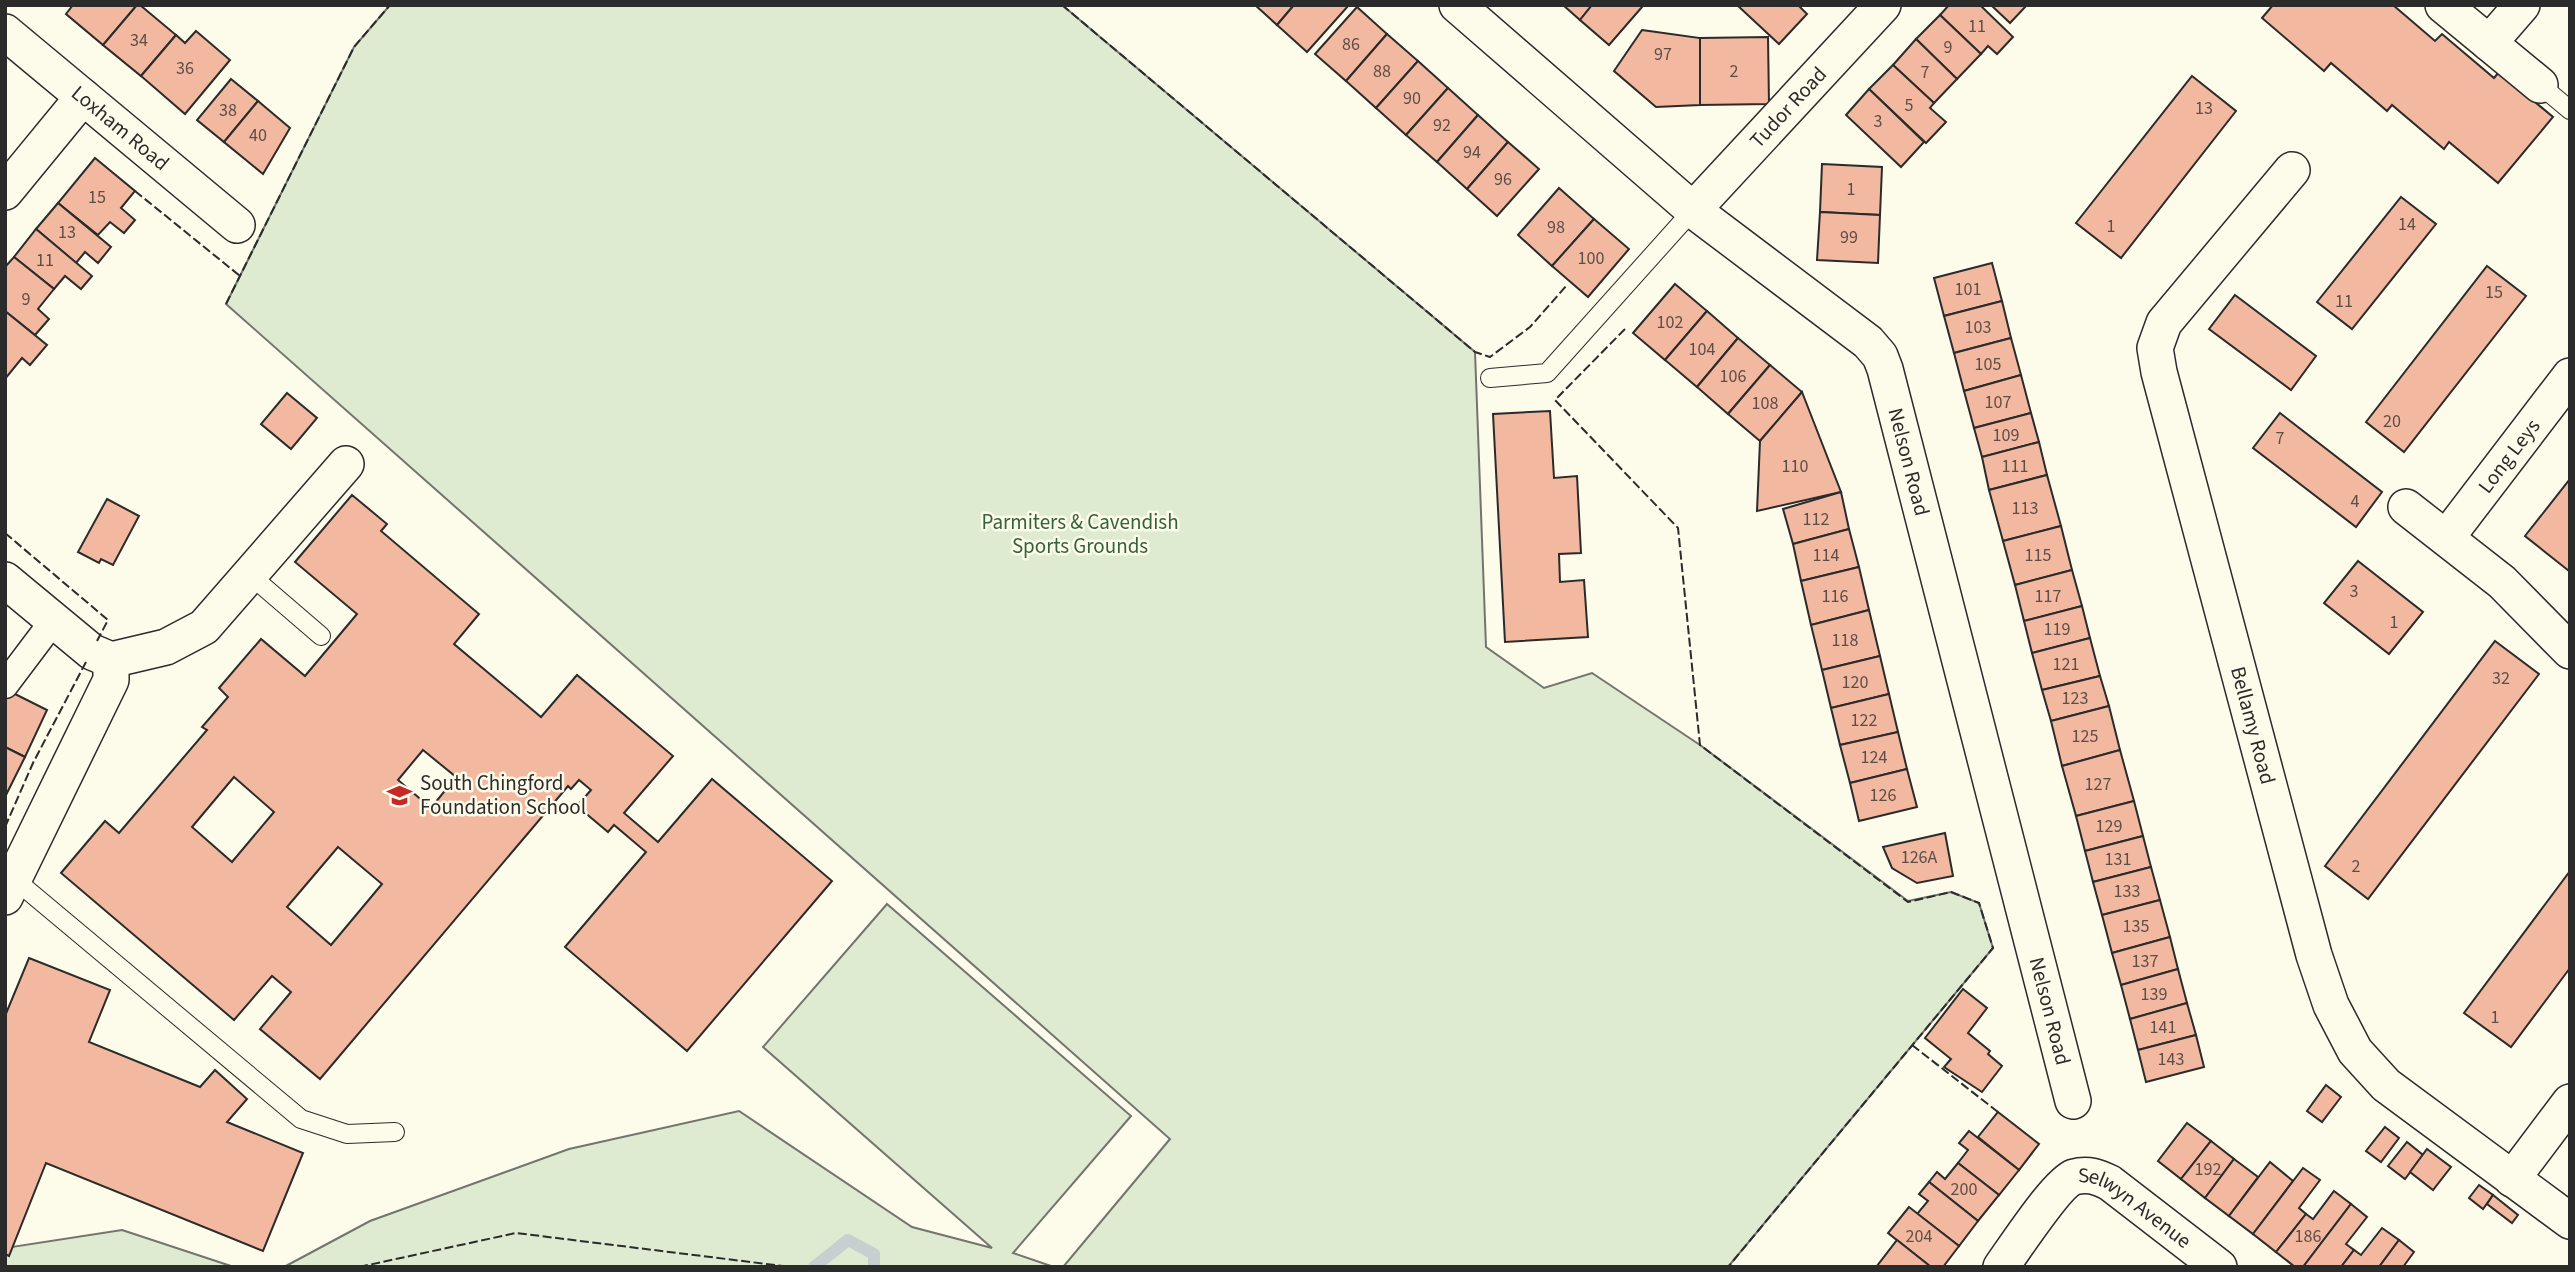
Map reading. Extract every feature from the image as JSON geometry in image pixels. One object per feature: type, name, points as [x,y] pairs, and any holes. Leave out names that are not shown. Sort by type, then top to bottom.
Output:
[{"type":"street","name":"Nelson Road","points":[[1457,5],[1693,210],[1868,342],[1880,356],[2073,1101]]},
{"type":"street","name":"Tudor Road","points":[[1693,210],[1883,5]]},
{"type":"street","points":[[2444,5],[2540,85]]},
{"type":"street","points":[[2490,43],[2522,5]]},
{"type":"street","name":"Loxham Road","points":[[5,32],[237,225]]},
{"type":"street","points":[[5,192],[83,97]]},
{"type":"street","name":"Bellamy Road","points":[[2292,170],[2164,323],[2155,348],[2159,373],[2314,955],[2331,1006],[2355,1051],[2386,1085],[2570,1221]]},
{"type":"street","name":"Long Leys","points":[[2447,537],[2570,376]]},
{"type":"street","points":[[101,656],[166,647],[204,627],[346,464]]},
{"type":"street","points":[[2406,507],[2502,582],[2570,651]]},
{"type":"street","points":[[5,580],[101,656],[111,680],[9,887]]},
{"type":"street","points":[[5,685],[54,620]]},
{"type":"street","points":[[2512,1179],[2570,1102]]},
{"type":"street","name":"Selwyn Avenue","points":[[2001,1267],[2052,1198],[2071,1178],[2092,1175],[2110,1183],[2219,1267]]},
{"type":"lane","points":[[2540,85],[2570,110]]},
{"type":"lane","points":[[1490,378],[1546,373],[1693,210]]},
{"type":"lane","points":[[250,575],[321,636]]},
{"type":"lane","points":[[9,887],[302,1119],[347,1134],[395,1132]]},
{"type":"green space","name":"Parmiters & Cavendish Sports Grounds","points":[[390,5],[1062,5],[1475,352],[1486,647],[1544,688],[1592,673],[1700,745],[1908,901],[1951,892],[1979,903],[1993,948],[1728,1267],[1063,1267],[1170,1139],[226,304],[354,47]]},
{"type":"green space","points":[[887,904],[1131,1116],[1013,1253],[1054,1267],[284,1267],[370,1221],[569,1149],[739,1111],[912,1227],[992,1248],[763,1047]]},
{"type":"green space","points":[[122,1230],[234,1267],[5,1267],[5,1248]]},
{"type":"building","points":[[73,5],[137,5],[103,45],[66,14]]},
{"type":"building","points":[[137,5],[176,35],[141,76],[103,45]]},
{"type":"building","points":[[1255,5],[1294,5],[1277,25]]},
{"type":"building","points":[[1294,5],[1349,5],[1307,52],[1277,25]]},
{"type":"building","points":[[1563,5],[1592,5],[1580,20]]},
{"type":"building","points":[[1592,5],[1642,7],[1609,45],[1580,20]]},
{"type":"building","points":[[1737,5],[1798,5],[1807,14],[1779,44]]},
{"type":"building","points":[[1949,5],[1980,5],[2013,37],[1997,54],[1988,46],[1981,54],[1940,15]]},
{"type":"building","points":[[1991,5],[2027,5],[2010,23]]},
{"type":"building","points":[[2273,5],[2393,5],[2435,41],[2442,34],[2494,78],[2499,72],[2553,117],[2498,183],[2449,142],[2444,149],[2392,105],[2387,111],[2331,63],[2324,71],[2262,18]]},
{"type":"building","points":[[1357,7],[1387,34],[1346,81],[1315,54]]},
{"type":"building","points":[[1940,15],[1981,54],[1957,79],[1916,39]]},
{"type":"building","points":[[1642,30],[1700,38],[1700,105],[1656,107],[1614,71]]},
{"type":"building","points":[[196,31],[230,60],[185,114],[141,76],[176,35],[185,43]]},
{"type":"building","points":[[1387,34],[1418,61],[1376,108],[1346,81]]},
{"type":"building","points":[[1768,37],[1769,104],[1700,105],[1700,38]]},
{"type":"building","points":[[1916,39],[1957,79],[1934,103],[1893,65]]},
{"type":"building","points":[[1418,61],[1448,88],[1406,135],[1376,108]]},
{"type":"building","points":[[1893,65],[1934,103],[1930,108],[1946,122],[1926,143],[1869,89]]},
{"type":"building","points":[[2192,76],[2236,111],[2121,258],[2076,223]]},
{"type":"building","points":[[231,79],[258,101],[224,142],[197,120]]},
{"type":"building","points":[[1448,88],[1478,115],[1437,162],[1406,135]]},
{"type":"building","points":[[1869,89],[1924,142],[1901,167],[1846,115]]},
{"type":"building","points":[[258,101],[290,128],[263,174],[224,142]]},
{"type":"building","points":[[1478,115],[1508,142],[1467,189],[1437,162]]},
{"type":"building","points":[[1508,142],[1539,169],[1497,216],[1467,189]]},
{"type":"building","points":[[95,158],[135,191],[121,208],[135,220],[124,233],[110,222],[98,235],[58,203]]},
{"type":"building","points":[[1822,164],[1882,167],[1880,215],[1820,212]]},
{"type":"building","points":[[1559,188],[1594,219],[1552,266],[1518,235]]},
{"type":"building","points":[[2401,197],[2436,224],[2352,329],[2317,302]]},
{"type":"building","points":[[58,203],[111,247],[98,263],[85,252],[76,263],[36,229]]},
{"type":"building","points":[[1820,212],[1880,215],[1878,263],[1817,260]]},
{"type":"building","points":[[1594,219],[1629,249],[1588,297],[1552,266]]},
{"type":"building","points":[[36,229],[92,276],[81,289],[65,276],[54,289],[14,257]]},
{"type":"building","points":[[14,257],[54,289],[38,309],[49,319],[35,335],[5,311],[5,267]]},
{"type":"building","points":[[1992,263],[2002,301],[1944,316],[1934,278]]},
{"type":"building","points":[[2487,266],[2526,296],[2404,452],[2366,422]]},
{"type":"building","points":[[1675,284],[1707,311],[1665,360],[1633,333]]},
{"type":"building","points":[[2235,295],[2316,356],[2291,390],[2209,329]]},
{"type":"building","points":[[2002,301],[2011,338],[1954,353],[1944,316]]},
{"type":"building","points":[[5,311],[47,345],[30,365],[22,358],[5,379]]},
{"type":"building","points":[[1707,311],[1738,338],[1697,387],[1665,360]]},
{"type":"building","points":[[1738,338],[1770,365],[1728,414],[1697,387]]},
{"type":"building","points":[[2011,338],[2021,375],[1964,391],[1954,353]]},
{"type":"building","points":[[1770,365],[1802,392],[1760,441],[1728,414]]},
{"type":"building","points":[[2021,375],[2031,413],[1974,428],[1964,391]]},
{"type":"building","points":[[1802,392],[1841,492],[1757,511],[1760,441]]},
{"type":"building","points":[[287,393],[317,418],[291,449],[261,424]]},
{"type":"building","points":[[1550,411],[1554,478],[1577,476],[1581,553],[1559,554],[1560,582],[1584,580],[1588,637],[1505,642],[1493,414]]},
{"type":"building","points":[[2031,413],[2039,442],[1982,457],[1974,428]]},
{"type":"building","points":[[2280,413],[2382,492],[2356,527],[2253,448]]},
{"type":"building","points":[[2039,442],[2047,475],[1989,490],[1982,457]]},
{"type":"building","points":[[2047,475],[2061,526],[2003,541],[1989,490]]},
{"type":"building","points":[[2570,479],[2570,569],[2569,571],[2525,536]]},
{"type":"building","points":[[1841,492],[1849,529],[1793,544],[1783,509]]},
{"type":"building","points":[[352,495],[387,524],[381,531],[479,614],[454,644],[541,717],[577,675],[673,756],[624,813],[658,842],[712,779],[832,881],[687,1051],[565,947],[646,852],[614,825],[608,832],[577,806],[591,790],[579,780],[571,789],[568,786],[320,1079],[260,1029],[291,992],[272,976],[234,1020],[61,873],[105,821],[119,833],[207,730],[202,727],[228,697],[219,688],[261,639],[305,676],[357,614],[295,562]],"holes":[[[423,750],[456,777],[431,808],[398,780]],[[234,777],[274,812],[232,862],[192,827]],[[338,847],[382,884],[331,945],[287,907]]]},
{"type":"building","points":[[107,499],[139,516],[113,565],[101,559],[99,563],[78,552]]},
{"type":"building","points":[[2061,526],[2072,570],[2015,585],[2003,541]]},
{"type":"building","points":[[1849,529],[1859,567],[1801,581],[1793,544]]},
{"type":"building","points":[[2358,561],[2423,612],[2389,654],[2324,603]]},
{"type":"building","points":[[1859,567],[1869,610],[1811,625],[1801,581]]},
{"type":"building","points":[[2072,570],[2082,606],[2024,621],[2015,585]]},
{"type":"building","points":[[2082,606],[2090,638],[2032,653],[2024,621]]},
{"type":"building","points":[[1869,610],[1880,656],[1822,670],[1811,625]]},
{"type":"building","points":[[2090,638],[2100,676],[2042,690],[2032,653]]},
{"type":"building","points":[[2495,641],[2539,674],[2368,899],[2325,866]]},
{"type":"building","points":[[1880,656],[1889,694],[1831,708],[1822,670]]},
{"type":"building","points":[[2100,676],[2109,706],[2051,721],[2042,690]]},
{"type":"building","points":[[9,691],[47,710],[25,757],[5,747],[5,698]]},
{"type":"building","points":[[1889,694],[1898,732],[1840,745],[1831,708]]},
{"type":"building","points":[[2109,706],[2120,750],[2062,766],[2051,721]]},
{"type":"building","points":[[1898,732],[1907,769],[1850,783],[1840,745]]},
{"type":"building","points":[[5,747],[25,757],[5,797]]},
{"type":"building","points":[[2120,750],[2134,801],[2076,816],[2062,766]]},
{"type":"building","points":[[1907,769],[1917,807],[1859,821],[1850,783]]},
{"type":"building","points":[[2134,801],[2143,836],[2085,851],[2076,816]]},
{"type":"building","points":[[1945,833],[1953,876],[1917,883],[1892,868],[1883,847]]},
{"type":"building","points":[[2143,836],[2151,867],[2093,882],[2085,851]]},
{"type":"building","points":[[2151,867],[2160,900],[2102,915],[2093,882]]},
{"type":"building","points":[[2570,871],[2570,968],[2511,1047],[2464,1013]]},
{"type":"building","points":[[2160,900],[2170,937],[2112,953],[2102,915]]},
{"type":"building","points":[[2170,937],[2178,969],[2121,985],[2112,953]]},
{"type":"building","points":[[29,958],[110,990],[89,1042],[200,1087],[215,1070],[247,1099],[227,1122],[303,1153],[263,1251],[46,1163],[9,1256],[5,1254],[5,1016]]},
{"type":"building","points":[[2178,969],[2187,1003],[2130,1019],[2121,985]]},
{"type":"building","points":[[1963,989],[1987,1008],[1968,1033],[1990,1051],[1988,1054],[2002,1066],[1982,1092],[1944,1067],[1951,1059],[1925,1038]]},
{"type":"building","points":[[2187,1003],[2196,1035],[2138,1050],[2130,1019]]},
{"type":"building","points":[[2196,1035],[2204,1067],[2146,1082],[2138,1050]]},
{"type":"building","points":[[2326,1085],[2341,1097],[2322,1122],[2307,1111]]},
{"type":"building","points":[[1998,1112],[2039,1144],[2019,1170],[1978,1137]]},
{"type":"building","points":[[2187,1123],[2211,1141],[2181,1179],[2158,1161]]},
{"type":"building","points":[[2385,1127],[2399,1138],[2381,1162],[2366,1151]]},
{"type":"building","points":[[1969,1131],[2019,1170],[1999,1195],[1958,1163],[1968,1150],[1959,1143]]},
{"type":"building","points":[[2211,1141],[2234,1159],[2205,1198],[2181,1179]]},
{"type":"building","points":[[2407,1142],[2423,1155],[2405,1179],[2388,1166]]},
{"type":"building","points":[[2427,1149],[2451,1167],[2433,1190],[2410,1172]]},
{"type":"building","points":[[2234,1159],[2258,1177],[2229,1216],[2205,1198]]},
{"type":"building","points":[[2270,1162],[2293,1181],[2253,1234],[2229,1216]]},
{"type":"building","points":[[1958,1163],[1999,1195],[1978,1221],[1929,1182],[1937,1172],[1945,1179]]},
{"type":"building","points":[[2303,1168],[2320,1180],[2299,1208],[2306,1214],[2276,1252],[2253,1234]]},
{"type":"building","points":[[1929,1182],[1978,1221],[1959,1246],[1917,1214],[1928,1201],[1919,1194]]},
{"type":"building","points":[[2479,1185],[2493,1195],[2483,1209],[2469,1198]]},
{"type":"building","points":[[2334,1191],[2351,1204],[2303,1267],[2295,1267],[2276,1252],[2306,1214],[2313,1219]]},
{"type":"building","points":[[2493,1195],[2518,1215],[2512,1223],[2487,1204]]},
{"type":"building","points":[[2351,1204],[2367,1217],[2346,1244],[2354,1250],[2341,1267],[2303,1267]]},
{"type":"building","points":[[1909,1207],[1959,1246],[1943,1267],[1931,1267],[1888,1233]]},
{"type":"building","points":[[2382,1228],[2399,1240],[2379,1267],[2341,1267],[2354,1250],[2361,1255]]},
{"type":"building","points":[[1897,1240],[1931,1267],[1877,1266]]},
{"type":"building","points":[[2399,1240],[2414,1252],[2403,1267],[2379,1267]]},
{"type":"waterway","points":[[814,1267],[848,1240],[874,1254],[874,1267]]},
{"type":"fence","points":[[226,304],[354,47],[390,5]]},
{"type":"fence","points":[[1062,5],[1475,352],[1490,357],[1530,327],[1567,285]]},
{"type":"fence","points":[[135,191],[240,276]]},
{"type":"fence","points":[[1625,329],[1555,400],[1678,528],[1700,745],[1908,902],[1951,892],[1979,903],[1993,948],[1728,1267]]},
{"type":"fence","points":[[5,533],[108,620],[97,641]]},
{"type":"fence","points":[[5,827],[33,763],[86,662]]},
{"type":"fence","points":[[1912,1045],[1998,1112]]},
{"type":"fence","points":[[359,1267],[516,1233],[791,1267]]},
{"type":"place","name":"South Chingford Foundation School","points":[[400,795]]}]
